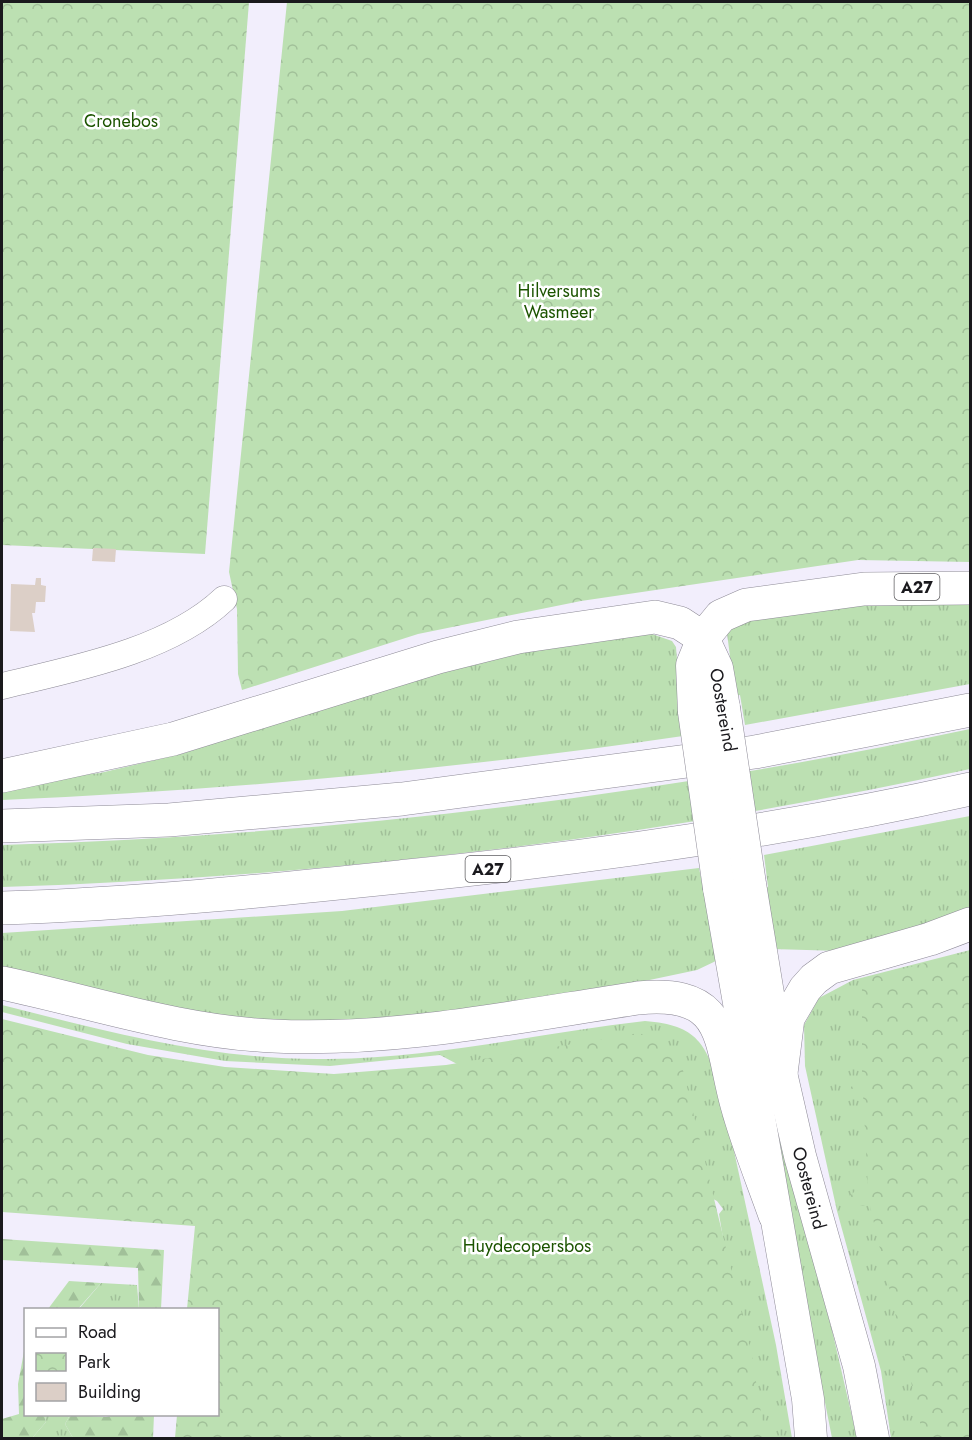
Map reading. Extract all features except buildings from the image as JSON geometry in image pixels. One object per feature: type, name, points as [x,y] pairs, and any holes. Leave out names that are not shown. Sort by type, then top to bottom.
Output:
[{"type":"highway","name":"A27","points":[[703,638],[721,616],[746,605],[864,589],[970,588]]},
{"type":"highway","points":[[2,776],[173,739],[438,657],[518,637],[655,617],[680,623],[703,638]]},
{"type":"highway","points":[[2,826],[169,820],[402,799],[755,752],[970,710]]},
{"type":"highway","name":"A27","points":[[2,908],[284,891],[494,868],[766,829],[970,789]]},
{"type":"highway","points":[[781,1073],[788,1018],[814,978],[829,968],[930,939],[970,924]]},
{"type":"highway","points":[[2,983],[155,1020],[272,1036],[377,1034],[638,998],[663,996],[681,999],[696,1006],[720,1031],[736,1104],[775,1215]]},
{"type":"main road","name":"Oostereind","points":[[703,638],[717,668],[781,1073],[800,1156],[859,1366],[873,1438]]},
{"type":"main road","name":"Oostereind","points":[[703,638],[692,665],[694,712],[719,888],[808,1399],[812,1438]]},
{"type":"street","points":[[2,686],[138,648],[176,632],[210,612],[224,599]]},
{"type":"green space","name":"Cronebos","points":[[2,2],[249,2],[205,554],[2,545]]},
{"type":"green space","name":"Hilversums Wasmeer","points":[[287,2],[970,2],[970,562],[858,560],[581,601],[418,634],[242,690],[238,674],[237,609],[229,572]]},
{"type":"green space","points":[[970,600],[970,684],[745,725],[740,695],[735,696],[727,633],[740,622],[766,614],[840,605]]},
{"type":"green space","points":[[652,634],[672,641],[676,647],[683,736],[513,759],[343,777],[2,800],[2,784],[100,773],[181,754],[415,679],[532,650]]},
{"type":"green space","points":[[970,729],[970,769],[731,815],[489,850],[367,863],[124,882],[2,887],[2,845],[245,832],[489,809],[731,774]]},
{"type":"green space","points":[[970,816],[970,917],[841,951],[772,949],[763,889],[768,887],[764,855]]},
{"type":"green space","points":[[699,868],[718,960],[697,970],[640,982],[375,1023],[233,1022],[2,973],[2,933],[342,911]]},
{"type":"green space","points":[[970,950],[970,1438],[891,1438],[881,1371],[837,1211],[805,1066],[804,1025],[819,998],[853,980]]},
{"type":"green space","points":[[970,952],[970,1438],[920,1438],[920,1420],[870,1206],[856,1205],[848,1198],[855,1191],[868,1188],[863,1094],[850,1088],[862,1076],[862,979]]},
{"type":"green space","points":[[753,973],[803,1222],[832,1330],[857,1438],[832,1438],[768,1114]]},
{"type":"green space","points":[[2,1005],[163,1043],[245,1055],[287,1058],[369,1058],[448,1050],[645,1021],[663,1023],[688,1033],[704,1049],[721,1091],[776,1345],[792,1438],[756,1438],[719,1214],[723,1209],[717,1201],[440,1055],[330,1066],[225,1061],[127,1044],[2,1012]]},
{"type":"green space","name":"Huydecopersbos","points":[[2,1019],[148,1055],[225,1067],[334,1074],[446,1065],[639,1033],[656,1040],[680,1058],[752,1356],[765,1438],[175,1438],[177,1416],[219,1416],[219,1308],[187,1308],[195,1226],[2,1212]]},
{"type":"green space","points":[[2,1239],[164,1250],[161,1308],[139,1308],[138,1268],[2,1260]]},
{"type":"green space","points":[[69,1281],[101,1283],[79,1308],[49,1308]]},
{"type":"green space","points":[[101,1283],[137,1285],[139,1308],[80,1308]]},
{"type":"green space","points":[[24,1351],[24,1416],[45,1416],[46,1422],[33,1437],[2,1438],[2,1419],[19,1414],[18,1384]]},
{"type":"green space","points":[[45,1416],[69,1416],[65,1424],[73,1438],[27,1438],[33,1437],[46,1422]]},
{"type":"green space","points":[[69,1416],[154,1416],[153,1438],[73,1438],[65,1424]]}]
